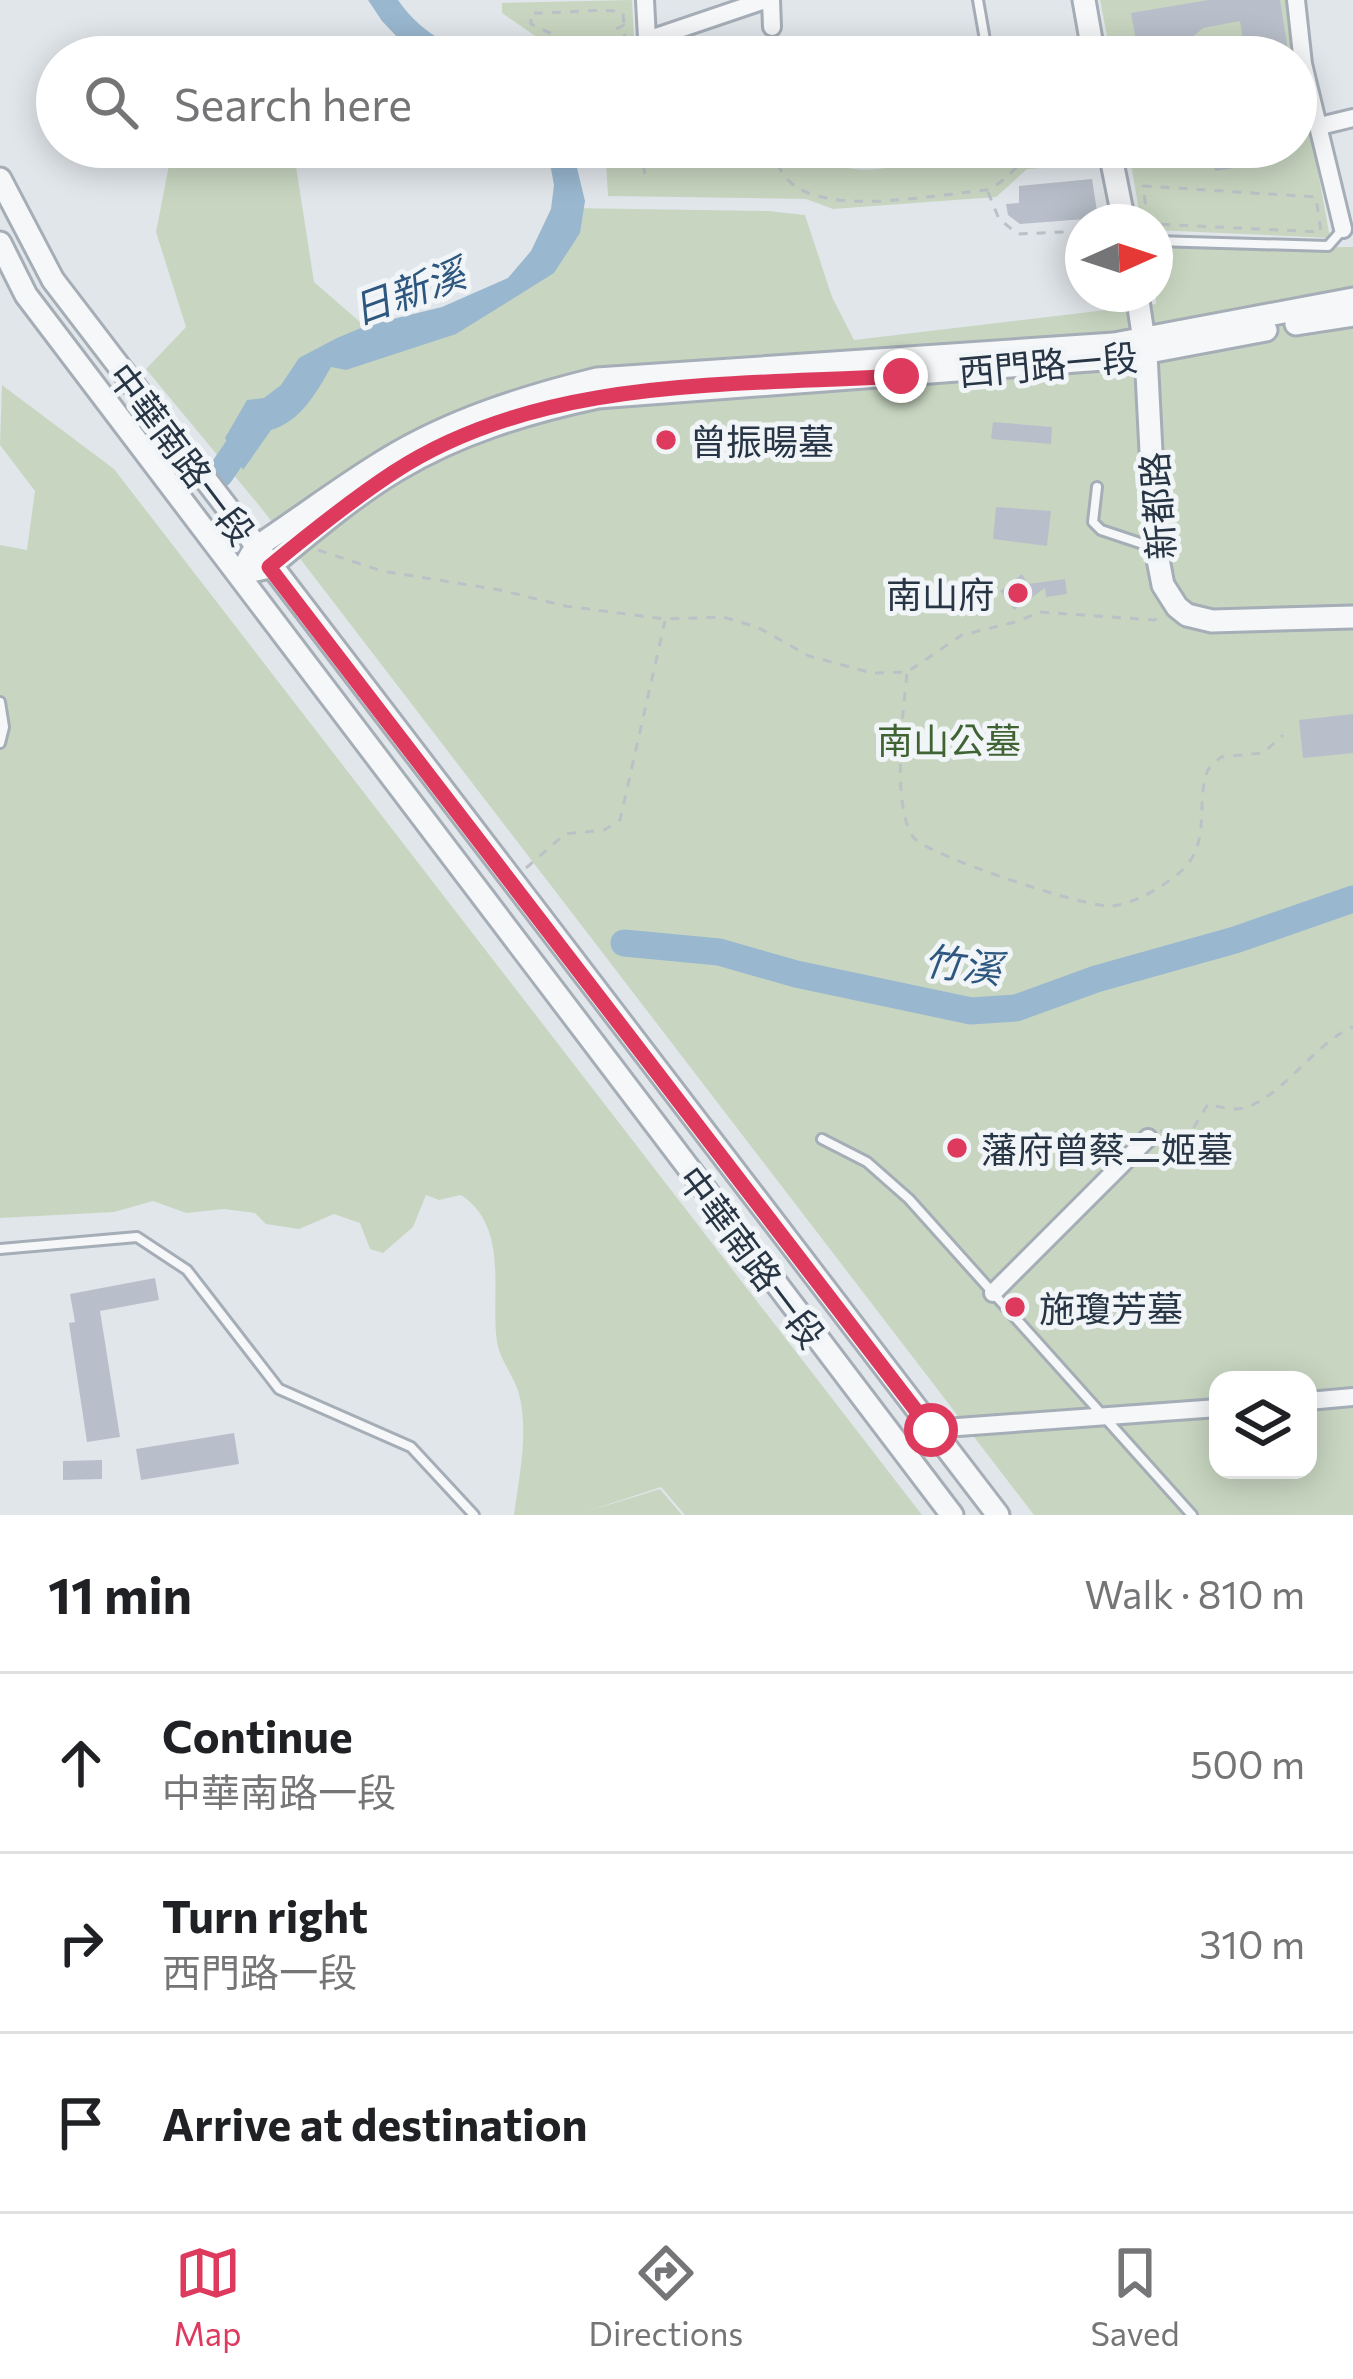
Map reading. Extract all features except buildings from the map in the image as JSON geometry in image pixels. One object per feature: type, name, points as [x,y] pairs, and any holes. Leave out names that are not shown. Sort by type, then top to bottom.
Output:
[{"type":"street","points":[[645,0],[646,36]]},
{"type":"street","points":[[679,36],[768,0],[772,27]]},
{"type":"street","points":[[1084,0],[1090,36]]},
{"type":"street","points":[[1296,0],[1300,36]]},
{"type":"street","points":[[1317,115],[1345,219]]},
{"type":"street","points":[[1320,126],[1353,118]]},
{"type":"street","points":[[1106,168],[1118,204]]},
{"type":"street","name":"中華南路一段","points":[[0,179],[53,280],[998,1515]]},
{"type":"street","name":"中華南路一段","points":[[0,243],[26,295],[952,1515]]},
{"type":"street","name":"西門路一段","points":[[1146,346],[1353,299]]},
{"type":"street","name":"新都路","points":[[1140,312],[1156,549],[1162,585],[1177,608],[1211,621],[1353,617]]},
{"type":"street","name":"西門路一段","points":[[238,575],[395,471],[471,434],[546,408],[621,395],[1146,346],[1353,315]]},
{"type":"street","points":[[993,1293],[1148,1138]]},
{"type":"street","points":[[1317,1400],[1353,1397]]},
{"type":"street","points":[[931,1430],[1209,1409]]},
{"type":"lane","points":[[978,0],[984,36]]},
{"type":"lane","points":[[1173,241],[1328,245],[1345,219]]},
{"type":"lane","points":[[1097,487],[1093,522],[1101,530],[1156,549]]},
{"type":"lane","points":[[0,702],[4,727],[0,742]]},
{"type":"lane","points":[[822,1139],[867,1162],[908,1199],[1192,1515]]},
{"type":"lane","points":[[0,1249],[137,1237],[187,1270],[279,1389],[411,1447],[474,1515]]},
{"type":"path","points":[[554,36],[531,24],[531,13],[591,14],[601,8],[618,8],[623,13],[625,36]]},
{"type":"path","points":[[616,29],[624,25]]},
{"type":"path","points":[[644,168],[645,177]]},
{"type":"path","points":[[780,168],[792,184],[836,202],[987,190],[1007,181],[1017,168]]},
{"type":"path","points":[[1146,204],[1143,186],[1316,197],[1321,232],[1173,225]]},
{"type":"path","points":[[987,190],[999,219],[1018,234],[1065,232]]},
{"type":"path","points":[[314,549],[382,571],[565,606],[665,619],[723,617],[757,627],[809,656],[872,673],[907,672],[962,635],[1040,612],[1154,620],[1177,608]]},
{"type":"path","points":[[511,881],[565,833],[604,830],[620,820],[665,619]]},
{"type":"path","points":[[907,672],[902,796],[913,837],[932,852],[1057,895],[1109,907],[1152,893],[1185,869],[1200,839],[1208,770],[1221,757],[1263,753],[1283,735]]},
{"type":"path","points":[[1148,1138],[1164,1129],[1191,1132],[1208,1105],[1239,1109],[1257,1101],[1333,1035],[1353,1027]]},
{"type":"green space","points":[[632,0],[634,36],[535,36],[502,13],[502,3]]},
{"type":"green space","points":[[1100,0],[1287,0],[1294,36],[1107,36]]},
{"type":"green space","points":[[1317,166],[1330,238],[1173,231],[1173,204],[1138,204],[1132,168]]},
{"type":"green space","name":"南山公墓","points":[[168,168],[296,168],[314,282],[375,335],[515,290],[569,208],[805,215],[832,297],[854,340],[1089,312],[1173,312],[1173,248],[1353,247],[1353,1515],[1034,1515],[262,509],[146,369],[186,327],[156,232]]},
{"type":"green space","points":[[606,168],[1041,168],[1027,169],[996,197],[833,209],[806,199],[608,196]]},
{"type":"green space","points":[[2,385],[114,469],[922,1515],[685,1515],[661,1487],[585,1512],[660,1489],[682,1515],[514,1515],[522,1409],[497,1342],[492,1243],[476,1209],[461,1195],[439,1200],[426,1195],[413,1227],[383,1253],[370,1249],[360,1223],[334,1214],[299,1229],[266,1224],[255,1213],[224,1209],[186,1213],[153,1201],[114,1212],[0,1218],[0,545],[27,550],[35,491],[0,445]]},
{"type":"water","points":[[368,0],[398,0],[436,36],[396,36]]},
{"type":"water","points":[[551,168],[577,168],[585,201],[580,233],[554,273],[456,334],[346,370],[331,367],[307,405],[271,430],[243,470],[225,438],[247,400],[264,398],[281,385],[299,358],[337,338],[368,325],[442,307],[508,278],[531,251],[551,209]]},
{"type":"waterway","name":"日新溪","points":[[220,474],[255,423]]},
{"type":"waterway","name":"竹溪","points":[[624,943],[719,952],[796,974],[971,1011],[1016,1008],[1353,899]]},
{"type":"place","name":"曾振暘墓","points":[[666,440]]},
{"type":"place","name":"南山府","points":[[1018,593]]},
{"type":"place","name":"藩府曾蔡二姬墓","points":[[957,1148]]},
{"type":"place","name":"施瓊芳墓","points":[[1015,1307]]},
{"type":"route","points":[[901,376],[598,397],[546,408],[471,434],[395,471],[269,567],[931,1430]]}]
